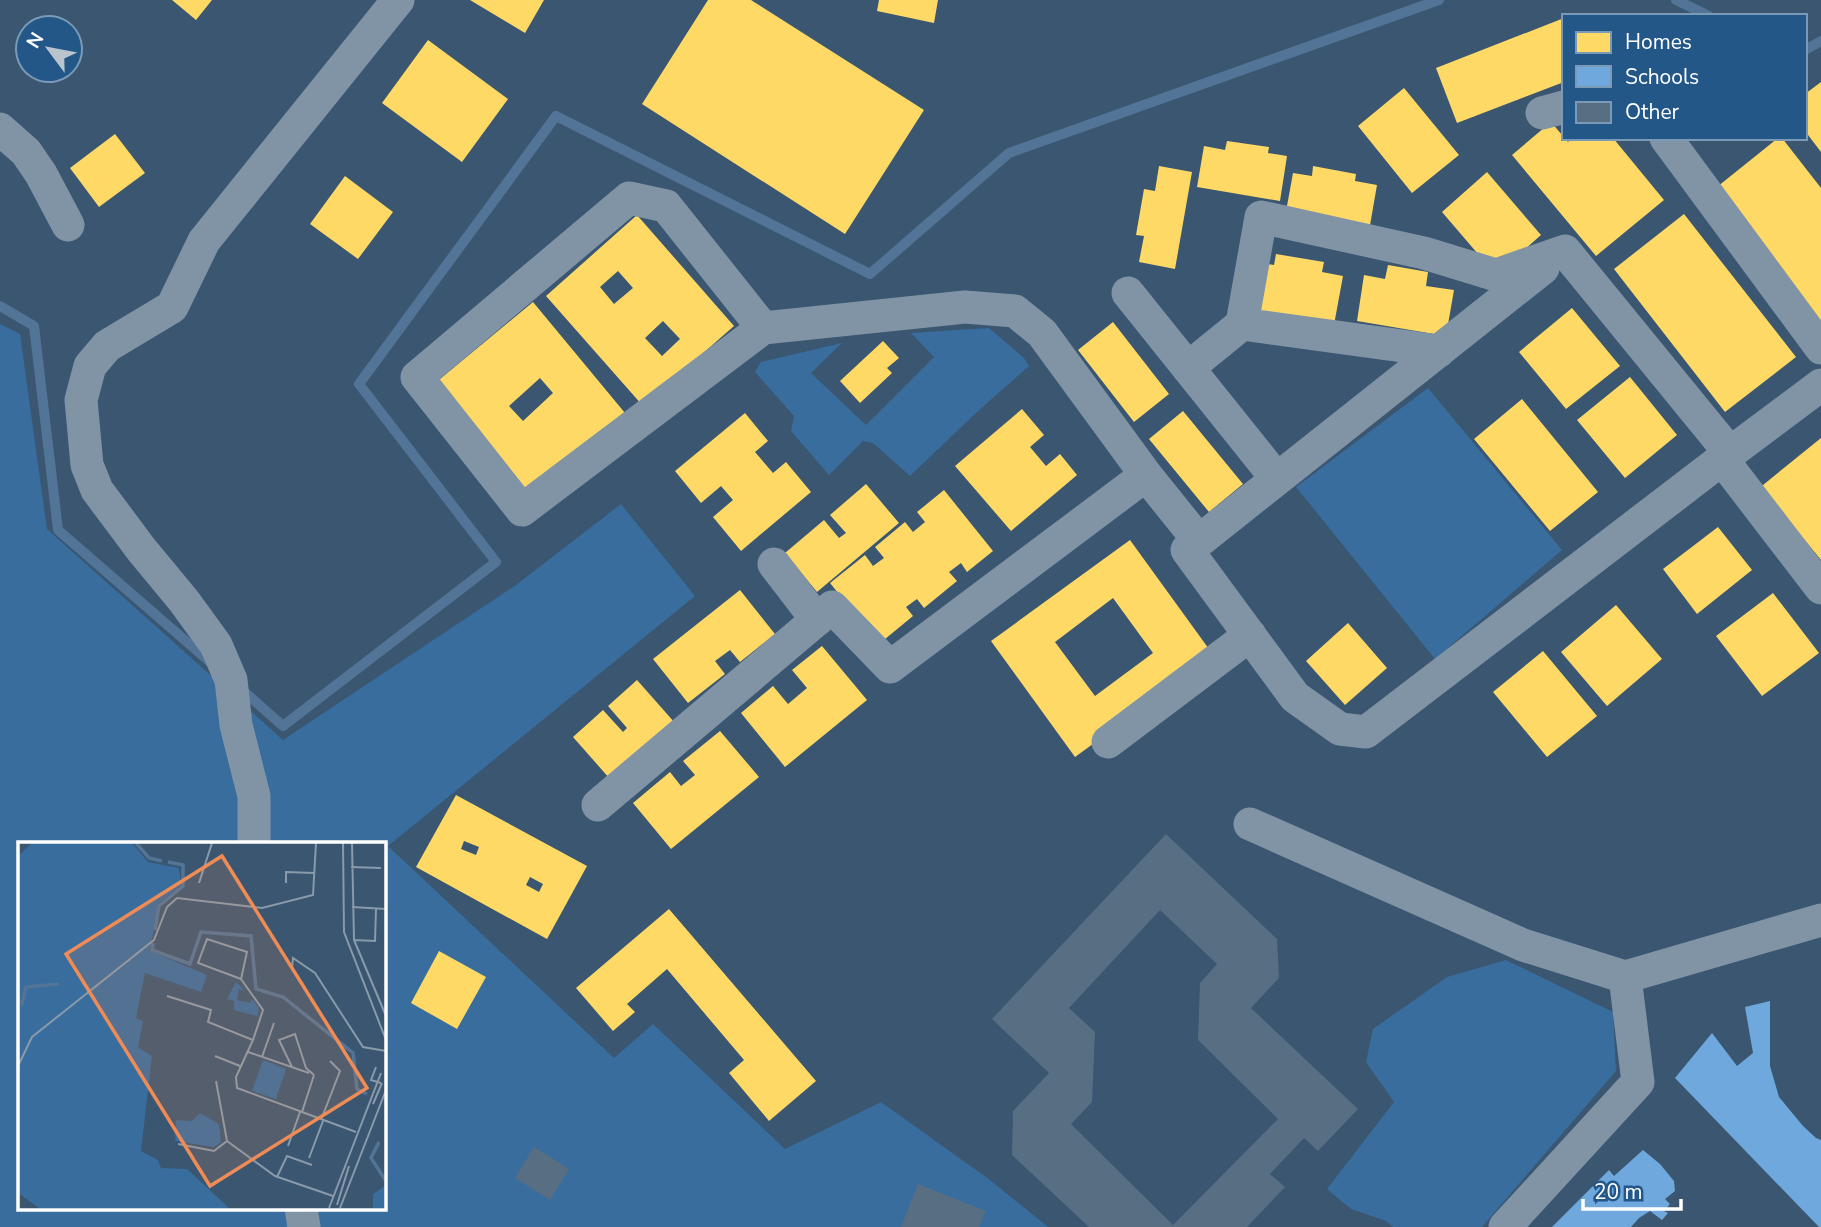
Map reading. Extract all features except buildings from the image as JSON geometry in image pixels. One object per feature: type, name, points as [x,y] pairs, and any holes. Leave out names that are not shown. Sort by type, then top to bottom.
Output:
[{"type":"street","points":[[254,842],[254,796],[236,725],[231,680],[216,645],[97,490],[88,465],[81,400],[90,366],[107,346],[172,307],[204,241],[398,0]]},
{"type":"street","points":[[0,130],[26,152],[68,225]]},
{"type":"street","points":[[1667,140],[1821,348]]},
{"type":"street","points":[[763,328],[666,206],[629,198],[417,377],[522,510],[763,328],[965,307],[1016,311],[1042,333],[1146,475],[1199,541]]},
{"type":"street","points":[[1188,368],[1242,324],[1262,217],[1424,253],[1496,275],[1564,251]]},
{"type":"street","points":[[1564,251],[1187,550],[1295,697],[1340,729],[1366,732],[1821,385]]},
{"type":"street","points":[[1564,251],[1726,456],[1821,588]]},
{"type":"street","points":[[1128,293],[1277,479]]},
{"type":"street","points":[[1242,324],[1439,351]]},
{"type":"street","points":[[598,804],[832,607],[890,667],[1146,475]]},
{"type":"street","points":[[775,564],[817,620]]},
{"type":"street","points":[[1108,742],[1250,635]]},
{"type":"street","points":[[1250,824],[1523,945],[1625,977],[1821,920]]},
{"type":"street","points":[[1505,1227],[1639,1082],[1625,977]]},
{"type":"shaded area","points":[[0,324],[20,334],[47,529],[283,740],[516,585],[621,504],[695,596],[388,846],[614,1058],[653,1024],[785,1149],[881,1102],[990,1180],[1048,1227],[0,1227]]},
{"type":"shaded area","points":[[989,328],[1024,358],[1029,366],[910,476],[873,443],[863,441],[829,475],[791,431],[794,416],[755,372],[761,362],[842,343],[811,373],[866,425],[934,357],[911,333]]},
{"type":"shaded area","points":[[1428,388],[1562,550],[1435,659],[1296,487]]},
{"type":"shaded area","points":[[1506,960],[1613,1012],[1616,1071],[1482,1227],[1393,1227],[1386,1221],[1351,1209],[1327,1189],[1394,1102],[1366,1062],[1373,1029],[1447,977]]},
{"type":"waterway","points":[[240,688],[283,726],[496,562],[359,384],[556,116],[870,274],[1009,153],[1439,0]]},
{"type":"waterway","points":[[1676,0],[1705,14]]},
{"type":"waterway","points":[[1807,49],[1821,41]]},
{"type":"waterway","points":[[0,306],[34,326],[58,530],[210,662]]}]
